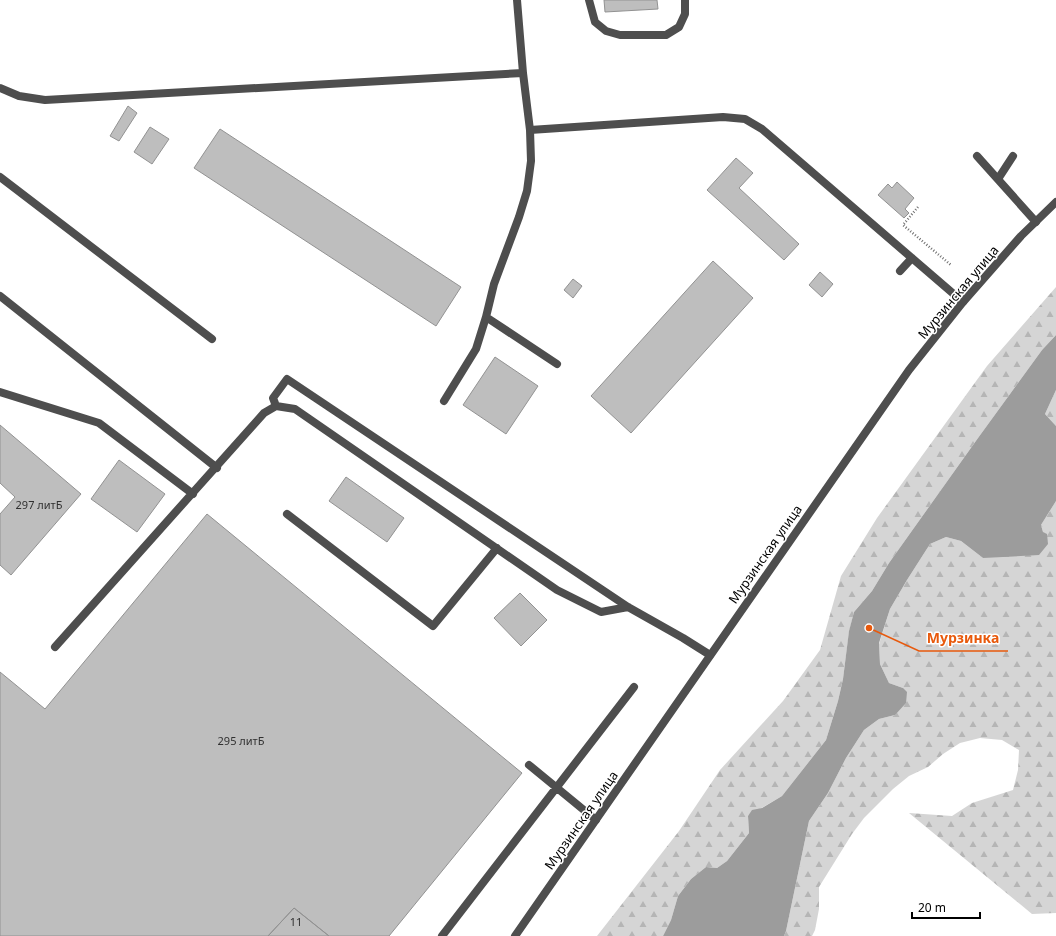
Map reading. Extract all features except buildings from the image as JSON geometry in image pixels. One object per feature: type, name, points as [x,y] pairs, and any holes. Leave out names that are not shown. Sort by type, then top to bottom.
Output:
[{"type":"street","points":[[444,401],[476,349],[494,284],[528,191],[531,161],[530,130],[523,74],[517,0]]},
{"type":"street","points":[[589,0],[595,22],[606,31],[620,35],[666,34],[679,27],[685,14],[684,0]]},
{"type":"street","points":[[0,88],[19,96],[45,100],[523,74]]},
{"type":"street","points":[[530,130],[724,117],[745,119],[762,129],[963,302]]},
{"type":"street","points":[[977,156],[1036,222]]},
{"type":"street","points":[[998,179],[1013,156]]},
{"type":"street","points":[[0,177],[212,339]]},
{"type":"street","name":"Мурзинская улица","points":[[515,936],[909,370],[963,302],[1021,236],[1056,202]]},
{"type":"street","points":[[900,271],[912,258]]},
{"type":"street","points":[[0,296],[217,468]]},
{"type":"street","points":[[486,317],[557,364]]},
{"type":"street","points":[[276,406],[272,398],[287,379],[628,607],[710,655]]},
{"type":"street","points":[[0,392],[99,423],[193,494]]},
{"type":"street","points":[[55,647],[217,468],[264,413],[276,406],[295,409],[557,590],[601,612],[628,607]]},
{"type":"street","points":[[288,514],[433,626],[497,548]]},
{"type":"street","points":[[442,936],[634,687]]},
{"type":"street","points":[[529,765],[596,820]]},
{"type":"path","points":[[918,207],[903,225],[951,265]]},
{"type":"green space","points":[[1056,287],[1056,335],[1042,350],[889,563],[872,591],[854,612],[849,632],[843,679],[826,740],[782,796],[748,816],[749,833],[727,861],[717,868],[706,867],[691,879],[678,896],[671,920],[663,936],[597,936],[679,831],[720,770],[783,701],[820,650],[841,576],[877,518],[987,366]]},
{"type":"green space","points":[[1056,390],[1056,426],[1045,414]]},
{"type":"green space","points":[[1056,501],[1056,913],[1032,914],[909,813],[952,816],[972,803],[1013,790],[1018,770],[1019,750],[1002,740],[980,738],[960,743],[943,754],[928,767],[909,776],[893,789],[864,818],[852,834],[819,887],[819,909],[815,930],[812,936],[784,936],[809,821],[828,793],[846,758],[864,730],[879,719],[895,715],[903,688],[889,683],[880,664],[879,644],[890,609],[907,580],[930,544],[946,537],[961,541],[983,558],[1043,532],[1041,525]]},
{"type":"shaded area","points":[[1056,335],[1056,390],[1045,414],[1056,426],[1056,501],[1041,525],[1043,532],[1047,534],[1048,544],[1039,555],[983,558],[961,541],[946,537],[930,544],[890,609],[879,643],[880,664],[889,683],[903,688],[907,692],[906,703],[895,715],[879,719],[864,730],[846,758],[828,793],[809,821],[784,936],[663,936],[671,920],[678,896],[691,879],[706,867],[717,868],[727,861],[749,833],[748,816],[752,810],[762,808],[782,796],[826,740],[843,679],[849,631],[854,612],[872,591],[889,563],[1042,350]]},
{"type":"place","name":"Мурзинка","points":[[869,628]]}]
